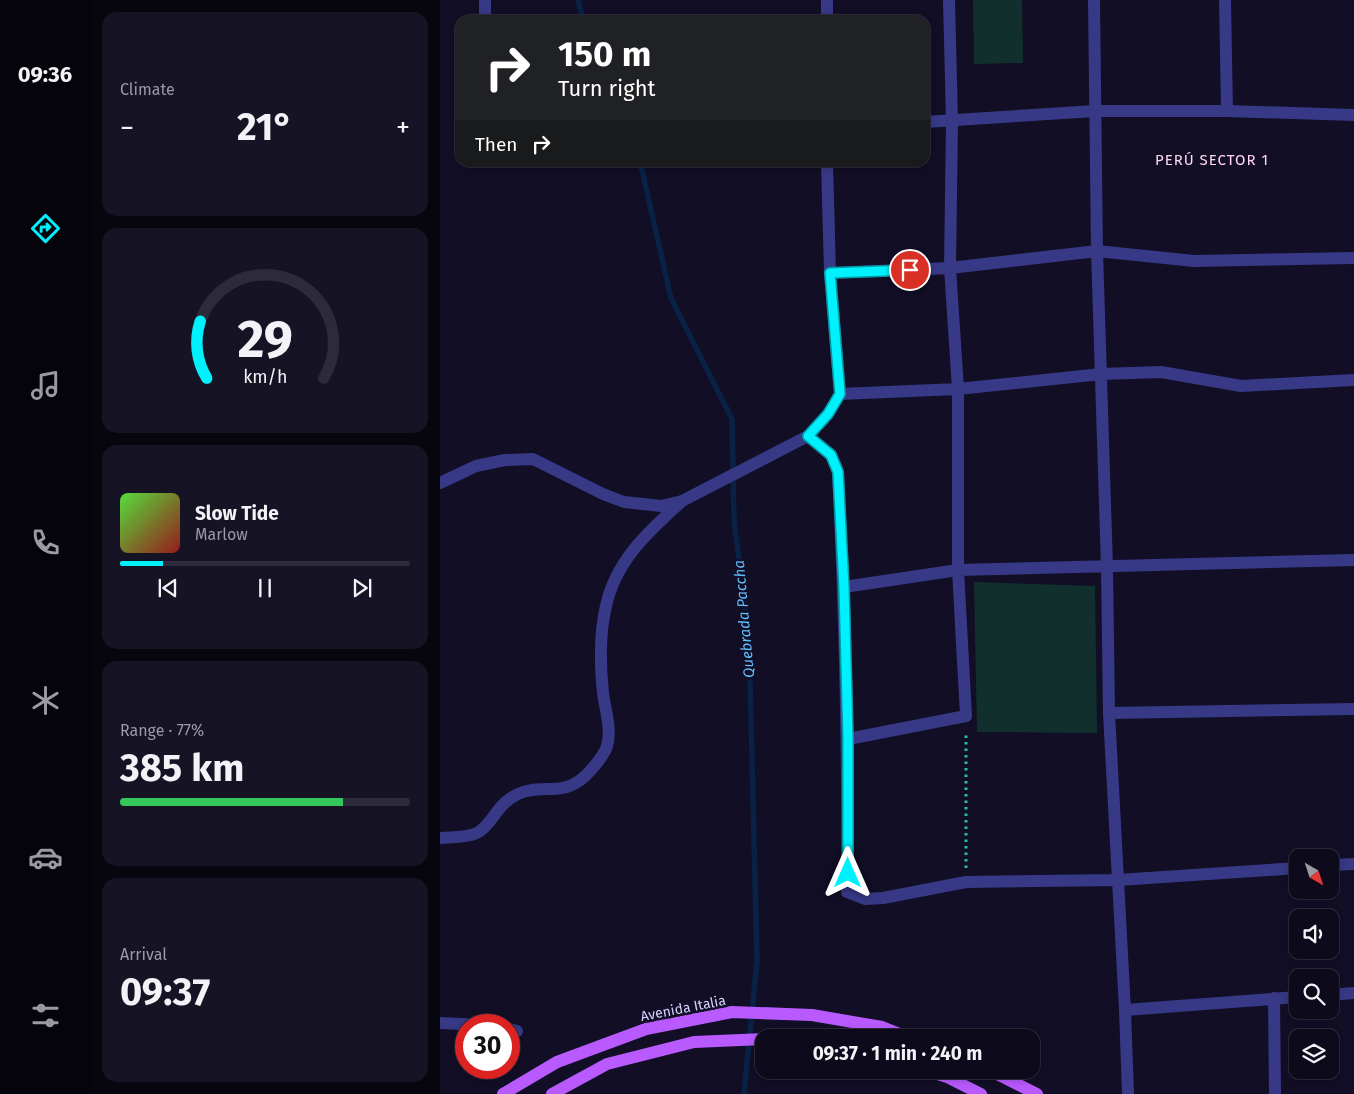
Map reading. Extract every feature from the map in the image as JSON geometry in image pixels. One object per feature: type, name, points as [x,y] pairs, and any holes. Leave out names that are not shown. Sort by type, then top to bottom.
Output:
[{"type":"main road","name":"Avenida Italia","points":[[504,1094],[557,1062],[646,1029],[732,1012],[812,1015],[885,1029]]},
{"type":"main road","points":[[552,1094],[607,1064],[694,1042],[755,1039]]},
{"type":"main road","points":[[951,1079],[982,1094]]},
{"type":"main road","points":[[1006,1079],[1036,1094]]},
{"type":"street","points":[[485,15],[486,0]]},
{"type":"street","points":[[827,0],[827,15]]},
{"type":"street","points":[[848,739],[966,716],[958,570],[958,389],[950,268],[952,121],[949,0]]},
{"type":"street","points":[[1094,0],[1097,251],[1107,567],[1109,713],[1128,1094]]},
{"type":"street","points":[[1225,0],[1228,111]]},
{"type":"street","points":[[930,122],[1095,111],[1228,111],[1354,115]]},
{"type":"street","points":[[440,483],[476,466],[505,460],[533,459],[603,494],[624,502],[661,506],[682,501],[808,436],[828,414],[840,394],[830,273],[827,167]]},
{"type":"street","points":[[830,273],[950,268],[1097,251],[1194,260],[1354,258]]},
{"type":"street","points":[[840,394],[958,389],[1101,374],[1161,372],[1241,386],[1354,380]]},
{"type":"street","points":[[808,436],[831,455],[838,472],[844,588],[848,739],[847,892],[865,899],[884,898],[966,882],[1118,880],[1289,869]]},
{"type":"street","points":[[440,838],[465,837],[479,832],[493,818],[501,806],[517,795],[534,788],[563,789],[580,781],[597,764],[607,746],[608,729],[600,659],[606,605],[624,563],[636,546],[651,529],[682,501]]},
{"type":"street","points":[[844,588],[958,570],[1354,560]]},
{"type":"street","points":[[1109,713],[1354,709]]},
{"type":"street","points":[[1339,865],[1354,864]]},
{"type":"street","points":[[1339,995],[1354,994]]},
{"type":"street","points":[[1125,1010],[1289,997]]},
{"type":"street","points":[[1274,998],[1275,1094]]},
{"type":"street","points":[[440,1023],[455,1024]]},
{"type":"path","points":[[966,716],[966,882]]},
{"type":"green space","points":[[973,0],[1022,0],[1023,63],[974,64]]},
{"type":"green space","points":[[974,582],[1095,586],[1097,733],[977,732]]},
{"type":"waterway","name":"Quebrada Paccha","points":[[578,0],[582,15]]},
{"type":"waterway","name":"Quebrada Paccha","points":[[641,167],[671,298],[732,419],[734,521],[749,637],[757,961],[744,1094]]},
{"type":"district","name":"PERÚ SECTOR 1","points":[[1212,160]]},
{"type":"route","points":[[848,873],[848,739],[844,588],[838,472],[831,455],[808,436],[828,414],[840,394],[830,273],[910,270]]}]
